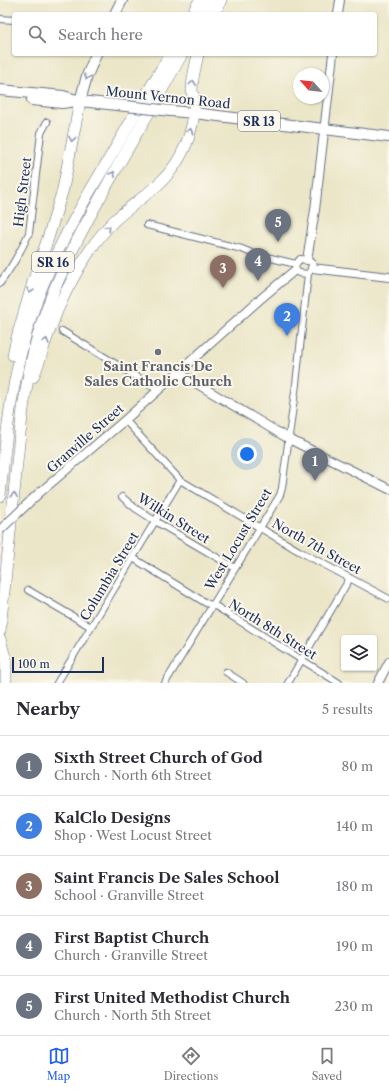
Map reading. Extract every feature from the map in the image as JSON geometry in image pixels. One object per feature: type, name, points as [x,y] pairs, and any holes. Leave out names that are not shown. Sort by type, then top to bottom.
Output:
[{"type":"highway","points":[[193,12],[199,0]]},
{"type":"highway","points":[[206,12],[216,0]]},
{"type":"highway","points":[[214,12],[216,0]]},
{"type":"highway","name":"SR 16","points":[[0,496],[10,408],[23,345],[31,317],[48,273],[69,228],[169,56]]},
{"type":"highway","name":"SR 16","points":[[0,631],[19,443],[26,390],[41,326],[60,275],[109,180],[181,56]]},
{"type":"highway","points":[[26,390],[39,365],[59,306],[77,270],[106,229],[166,177],[182,154],[190,132],[194,113],[192,89],[198,56]]},
{"type":"highway","points":[[10,408],[7,390],[17,337],[63,189],[80,101]]},
{"type":"highway","points":[[0,639],[6,661],[6,683]]},
{"type":"main road","points":[[116,12],[122,0]]},
{"type":"main road","points":[[80,101],[87,76],[95,56]]},
{"type":"main road","name":"Mount Vernon Road","points":[[0,90],[63,96],[80,101],[324,129]]},
{"type":"main road","name":"Mount Vernon Road","points":[[0,96],[62,103],[80,101]]},
{"type":"main road","name":"SR 13","points":[[324,129],[389,137]]},
{"type":"street","points":[[338,12],[340,0]]},
{"type":"street","points":[[0,19],[12,20]]},
{"type":"street","points":[[307,260],[315,210],[333,56]]},
{"type":"street","name":"High Street","points":[[0,283],[11,268],[29,233],[41,133],[47,122]]},
{"type":"street","points":[[147,225],[242,249],[296,267],[299,272],[310,271],[389,277]]},
{"type":"street","points":[[296,267],[300,259],[307,260],[312,263],[310,271]]},
{"type":"street","name":"Granville Street","points":[[0,530],[38,494],[179,373],[296,267]]},
{"type":"street","name":"West Locust Street","points":[[165,683],[280,495],[310,271]]},
{"type":"street","points":[[62,331],[158,390]]},
{"type":"street","points":[[179,373],[288,439],[389,489]]},
{"type":"street","name":"North 7th Street","points":[[125,420],[180,480],[299,551],[389,599]]},
{"type":"street","name":"Columbia Street","points":[[57,683],[180,480]]},
{"type":"street","name":"Wilkin Street","points":[[122,498],[155,521],[235,568]]},
{"type":"street","name":"North 8th Street","points":[[133,558],[206,603],[217,607],[339,683]]},
{"type":"street","points":[[288,683],[350,578]]},
{"type":"street","points":[[28,590],[91,627]]},
{"type":"street","points":[[378,683],[389,662]]},
{"type":"street","points":[[226,672],[243,683]]},
{"type":"place","name":"First United Methodist Church","points":[[278,242]]},
{"type":"place","name":"First Baptist Church","points":[[258,281]]},
{"type":"place","name":"Saint Francis De Sales School","points":[[223,288]]},
{"type":"place","name":"KalClo Designs","points":[[287,336]]},
{"type":"place","name":"Saint Francis De Sales Catholic Church","points":[[158,352]]},
{"type":"place","name":"Sixth Street Church of God","points":[[315,481]]}]
